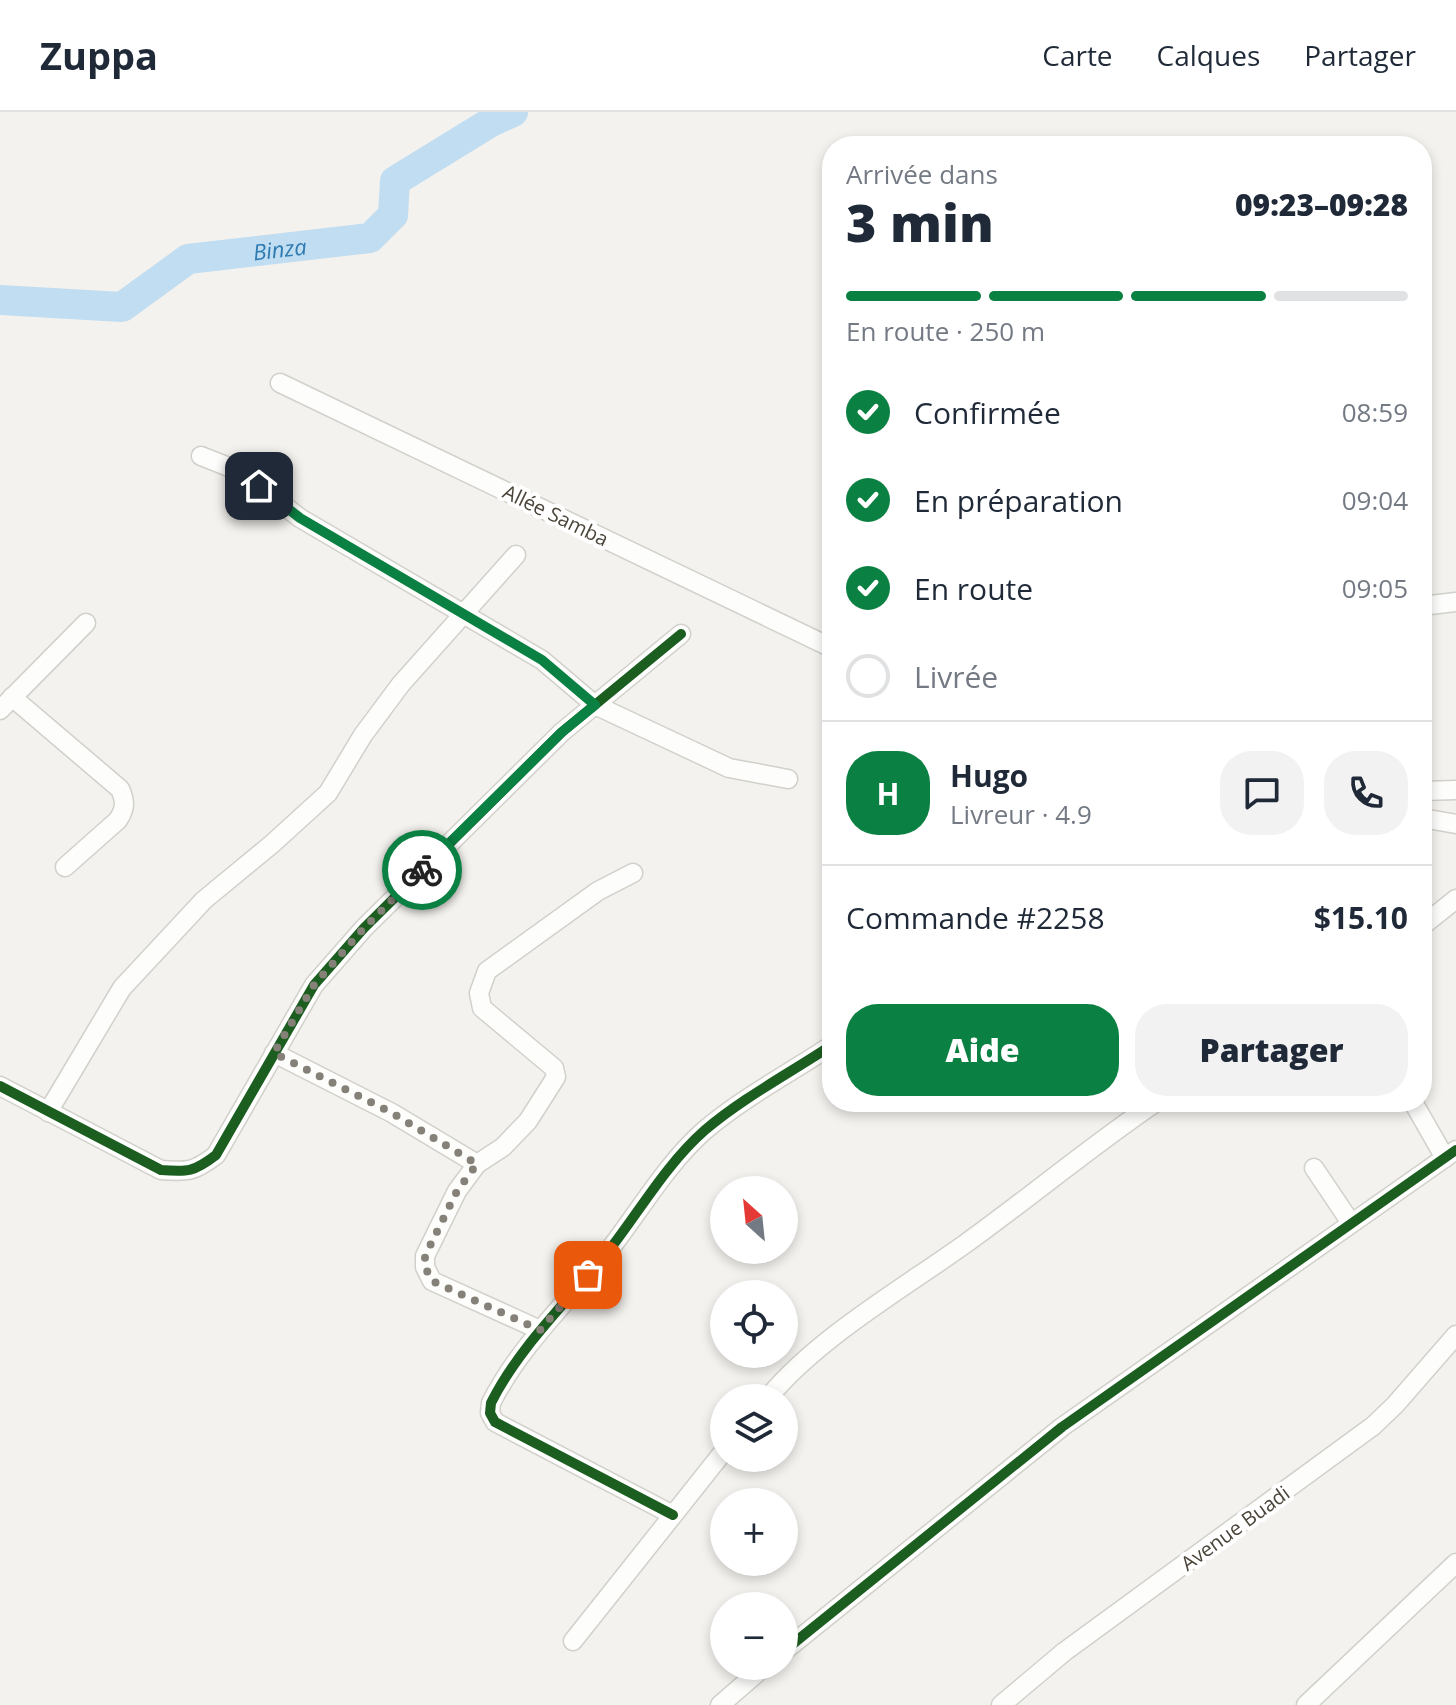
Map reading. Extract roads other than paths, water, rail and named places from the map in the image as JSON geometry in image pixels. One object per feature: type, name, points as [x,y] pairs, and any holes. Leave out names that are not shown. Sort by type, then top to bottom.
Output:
[{"type":"street","name":"Allée Samba","points":[[280,383],[822,643]]},
{"type":"street","points":[[201,456],[239,471],[300,518],[542,660],[595,705],[729,768],[788,779]]},
{"type":"street","points":[[48,1112],[122,988],[204,900],[328,793],[363,735],[401,684],[516,555]]},
{"type":"street","points":[[1432,605],[1456,602]]},
{"type":"street","points":[[65,867],[118,820],[124,811],[125,800],[120,789],[6,704],[86,623]]},
{"type":"street","points":[[0,1086],[161,1170],[188,1172],[216,1155],[314,985],[364,928],[562,732],[681,634]]},
{"type":"street","points":[[1432,791],[1456,790]]},
{"type":"street","points":[[1432,800],[1456,800]]},
{"type":"street","points":[[1432,820],[1456,824]]},
{"type":"street","points":[[540,1330],[432,1281],[428,1277],[425,1256],[457,1191],[477,1164],[503,1147],[528,1121],[556,1077],[554,1068],[482,1008],[479,993],[487,971],[598,891],[633,873]]},
{"type":"street","points":[[1432,918],[1456,899]]},
{"type":"street","points":[[673,1515],[495,1422],[490,1413],[496,1393],[540,1330],[604,1257],[679,1157],[735,1106],[822,1051]]},
{"type":"street","points":[[274,1053],[392,1113],[477,1164]]},
{"type":"street","points":[[780,1384],[838,1334],[965,1244],[1127,1112]]},
{"type":"street","points":[[798,1640],[1062,1427],[1450,1154],[1420,1112]]},
{"type":"street","points":[[1314,1168],[1351,1223]]},
{"type":"street","name":"Avenue Buadi","points":[[1001,1705],[1064,1652],[1373,1426],[1456,1335]]},
{"type":"street","points":[[573,1641],[710,1469]]},
{"type":"street","points":[[1306,1705],[1456,1563]]},
{"type":"street","points":[[720,1705],[749,1680]]},
{"type":"waterway","name":"Binza","points":[[0,300],[122,307],[188,259],[370,238],[393,215],[395,181],[491,122],[513,112]]}]
